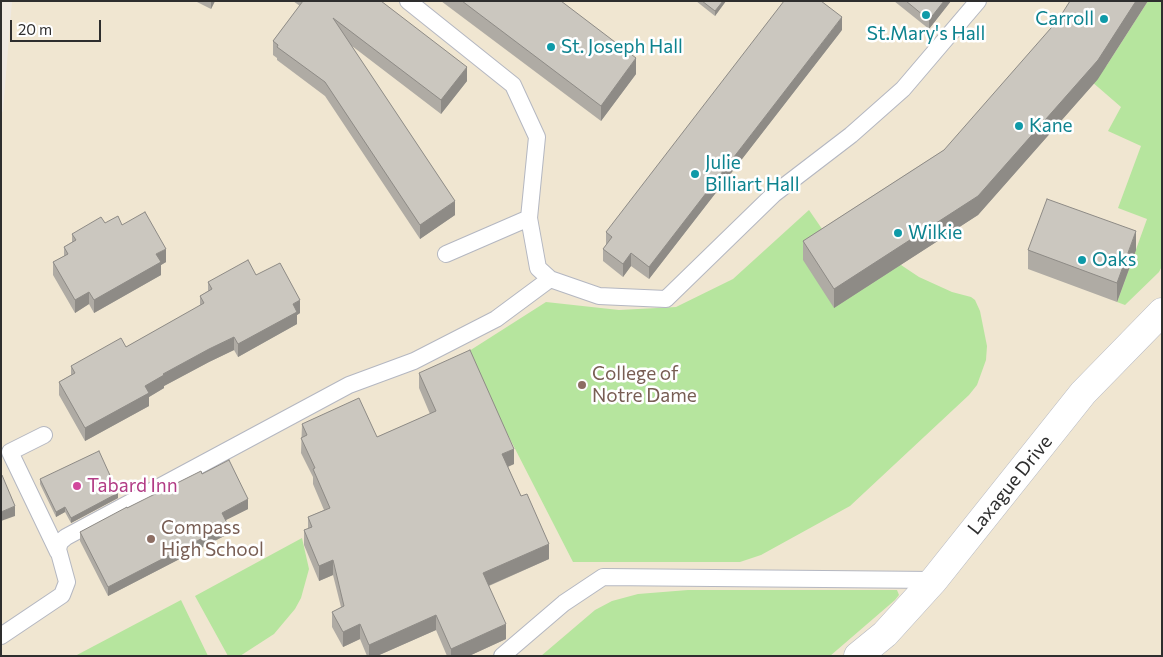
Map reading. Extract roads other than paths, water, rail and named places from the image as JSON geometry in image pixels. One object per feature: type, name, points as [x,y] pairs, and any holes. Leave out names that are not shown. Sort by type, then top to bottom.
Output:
[{"type":"street","name":"Laxague Drive","points":[[858,656],[885,634],[934,580],[1084,393],[1162,312]]},
{"type":"lane","points":[[408,1],[513,85],[537,137],[529,218],[538,268],[550,278],[599,296],[666,299],[774,194],[852,135],[903,89],[978,1]]},
{"type":"lane","points":[[446,254],[529,218]]},
{"type":"lane","points":[[58,552],[62,540],[74,532],[349,385],[414,361],[496,319],[550,278]]},
{"type":"lane","points":[[1,636],[62,595],[67,582],[58,552],[10,452],[44,435]]},
{"type":"lane","points":[[502,656],[564,603],[603,578],[934,580]]},
{"type":"place","name":"St.Mary's Hall","points":[[926,15]]},
{"type":"place","name":"Carroll","points":[[1104,19]]},
{"type":"place","name":"St. Joseph Hall","points":[[551,47]]},
{"type":"place","name":"Kane","points":[[1019,126]]},
{"type":"place","name":"Julie Billiart Hall","points":[[695,174]]},
{"type":"place","name":"Wilkie","points":[[898,233]]},
{"type":"place","name":"Oaks","points":[[1082,260]]},
{"type":"place","name":"College of Notre Dame","points":[[582,385]]},
{"type":"place","name":"Tabard Inn","points":[[77,486]]},
{"type":"place","name":"Compass High School","points":[[151,539]]}]
